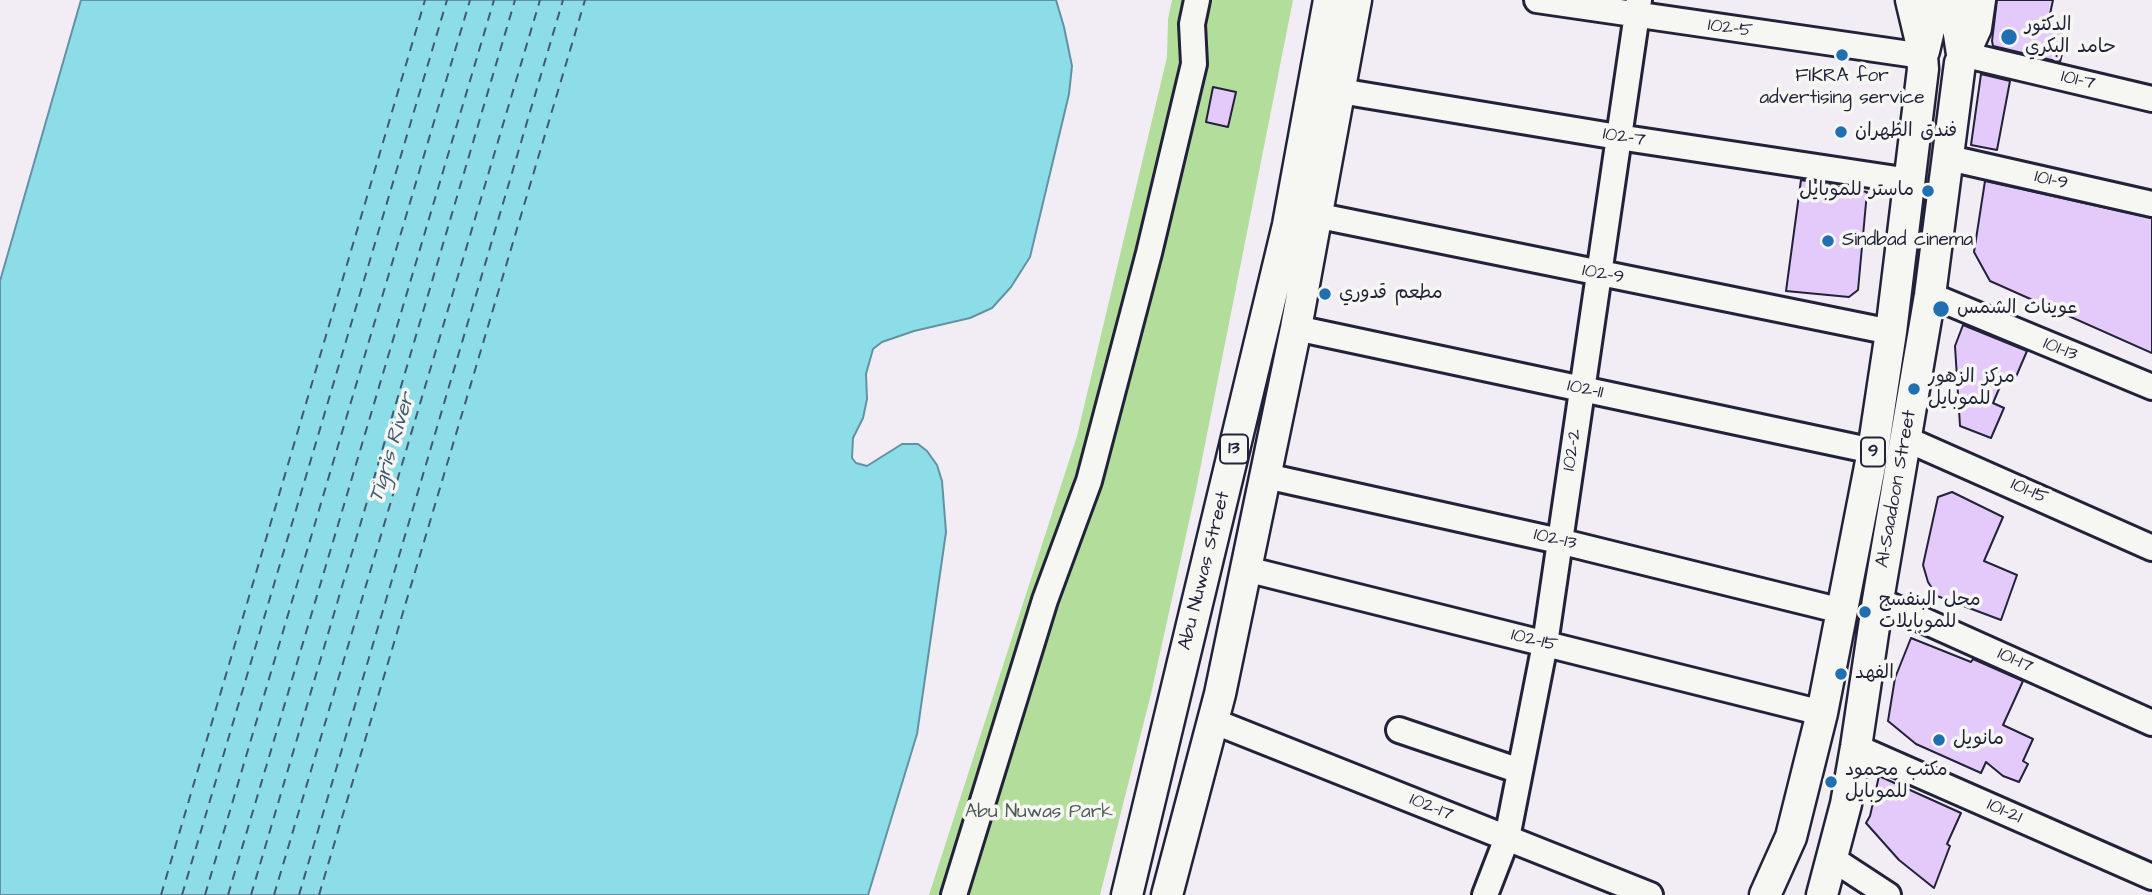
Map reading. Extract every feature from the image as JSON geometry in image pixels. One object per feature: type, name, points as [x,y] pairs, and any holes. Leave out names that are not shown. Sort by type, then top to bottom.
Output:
[{"type":"main road","name":"Abu Nuwas Street","points":[[1127,895],[1288,225],[1329,0]]},
{"type":"main road","name":"Abu Nuwas Street","points":[[1167,895],[1213,721],[1266,476],[1356,0]]},
{"type":"main road","name":"Al-Saadoon Street","points":[[1765,895],[1791,837],[1822,713],[1873,451],[1891,332],[1922,83],[1923,56],[1911,0]]},
{"type":"main road","points":[[1923,56],[1936,0]]},
{"type":"main road","points":[[1956,0],[1962,54]]},
{"type":"main road","name":"Al-Saadoon Street","points":[[1822,895],[1833,859],[1856,747],[1930,295],[1962,54],[1976,28],[1980,0]]},
{"type":"main road","points":[[1778,895],[1791,837]]},
{"type":"street","points":[[954,895],[1045,600],[1062,560],[1093,468],[1149,253],[1194,64],[1192,23],[1196,0]]},
{"type":"street","name":"102-5","points":[[1536,0],[1637,8],[1923,56]]},
{"type":"street","name":"102-2","points":[[1485,895],[1507,838],[1545,644],[1637,8]]},
{"type":"street","name":"101-7","points":[[1962,54],[2152,99]]},
{"type":"street","name":"102-7","points":[[1339,91],[1910,181]]},
{"type":"street","name":"101-9","points":[[1949,158],[2152,204]]},
{"type":"street","name":"102-9","points":[[1315,215],[1891,332]]},
{"type":"street","name":"101-13","points":[[1930,295],[2152,387]]},
{"type":"street","name":"102-11","points":[[1296,328],[1873,451]]},
{"type":"street","name":"101-15","points":[[1906,439],[2152,548]]},
{"type":"street","name":"102-13","points":[[1266,476],[1559,541],[1842,611]]},
{"type":"street","name":"102-15","points":[[1245,569],[1822,713]]},
{"type":"street","name":"101-17","points":[[1878,600],[2152,723]]},
{"type":"street","name":"102-17","points":[[1213,721],[1650,895]]},
{"type":"street","points":[[1399,730],[1520,771]]},
{"type":"street","name":"101-21","points":[[1856,747],[2152,877]]},
{"type":"street","points":[[1833,859],[1888,895]]},
{"type":"green space","name":"Abu Nuwas Park","points":[[1172,0],[1293,0],[1196,490],[1151,694],[1100,895],[929,895],[1077,436],[1167,57],[1168,19]]},
{"type":"water","name":"Tigris River","points":[[81,0],[1056,0],[1072,66],[1069,94],[1030,257],[1011,287],[992,308],[970,318],[914,331],[882,342],[873,349],[866,374],[867,399],[863,418],[853,438],[852,458],[856,463],[867,466],[902,444],[918,444],[927,451],[937,465],[942,481],[946,532],[917,734],[868,895],[0,895],[0,281]]},
{"type":"building","points":[[1997,0],[2053,0],[2049,19],[2064,23],[2061,35],[2066,37],[2060,62],[1993,46]]},
{"type":"building","points":[[1981,74],[2010,81],[1997,150],[1971,145]]},
{"type":"building","points":[[1213,87],[1236,92],[1228,127],[1206,122]]},
{"type":"building","name":"Sindbad cinema","points":[[1801,180],[1867,192],[1858,290],[1849,297],[1786,291]]},
{"type":"building","points":[[1985,181],[2152,218],[2152,353],[1990,281],[1974,252]]},
{"type":"building","points":[[1963,325],[2027,351],[2015,379],[2005,375],[1993,403],[2004,408],[1991,438],[1960,426],[1955,346]]},
{"type":"building","points":[[1952,492],[2003,517],[1984,561],[2017,575],[2001,620],[1937,596],[1928,582],[1923,565],[1938,497]]},
{"type":"building","points":[[1911,638],[1971,662],[1973,659],[2023,681],[2003,725],[2033,739],[2023,761],[2028,764],[2019,782],[2003,776],[1986,762],[1981,773],[1916,744],[1888,721],[1895,678]]},
{"type":"building","points":[[1879,776],[1961,813],[1947,844],[1950,846],[1934,888],[1899,860],[1866,823]]},
{"type":"ferry route","points":[[161,895],[425,0]]},
{"type":"ferry route","points":[[182,895],[447,0]]},
{"type":"ferry route","points":[[205,895],[470,0]]},
{"type":"ferry route","points":[[228,895],[494,0]]},
{"type":"ferry route","points":[[251,895],[515,0]]},
{"type":"ferry route","points":[[274,895],[540,0]]},
{"type":"ferry route","points":[[299,895],[563,0]]},
{"type":"ferry route","points":[[319,895],[585,0]]},
{"type":"place","name":"الدكتور حامد البكري","points":[[2009,37]]},
{"type":"place","name":"FIKRA for advertising service","points":[[1842,55]]},
{"type":"place","name":"فندق الظهران","points":[[1841,132]]},
{"type":"place","name":"ماستر للموبايل","points":[[1928,191]]},
{"type":"place","name":"Sindbad cinema","points":[[1828,241]]},
{"type":"place","name":"مطعم قدوري","points":[[1325,294]]},
{"type":"place","name":"عوينات الشمس","points":[[1941,309]]},
{"type":"place","name":"مركز الزهور للموبايل","points":[[1914,389]]},
{"type":"place","name":"محل البنفسج للموبايلات","points":[[1865,612]]},
{"type":"place","name":"الفهد","points":[[1841,674]]},
{"type":"place","name":"مانويل","points":[[1939,740]]},
{"type":"place","name":"مكتب محمود للموبايل","points":[[1831,782]]}]
